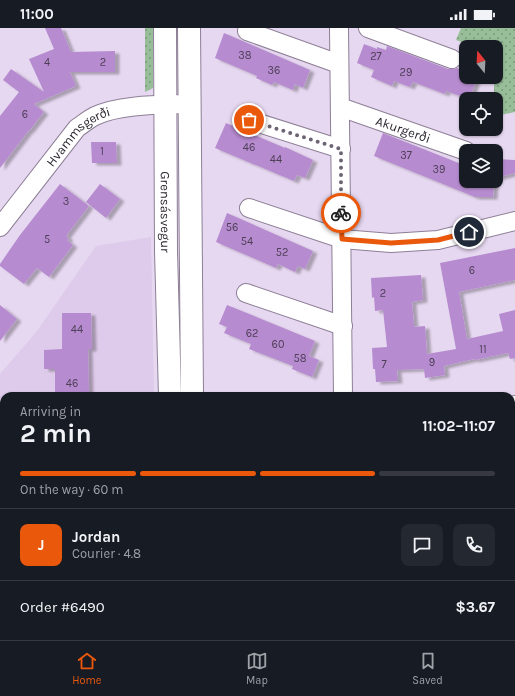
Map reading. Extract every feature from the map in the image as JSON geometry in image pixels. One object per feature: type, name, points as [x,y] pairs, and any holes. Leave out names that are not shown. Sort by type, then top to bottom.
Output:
[{"type":"main road","name":"Grensásvegur","points":[[164,28],[166,251],[170,392]]},
{"type":"main road","name":"Grensásvegur","points":[[189,28],[192,392]]},
{"type":"street","points":[[339,28],[344,392]]},
{"type":"street","points":[[368,28],[452,59]]},
{"type":"street","points":[[247,31],[340,64]]},
{"type":"street","name":"Hvammsgerði","points":[[0,227],[77,128],[86,121],[96,116],[117,110],[165,104],[190,104]]},
{"type":"street","name":"Akurgerði","points":[[340,107],[459,149]]},
{"type":"street","points":[[249,120],[341,149]]},
{"type":"street","points":[[249,208],[342,239],[391,243],[438,240],[515,221]]},
{"type":"street","points":[[246,293],[343,326]]},
{"type":"shaded area","points":[[151,237],[154,392],[0,392],[0,374],[37,331],[96,246]]},
{"type":"green space","points":[[145,28],[153,28],[153,88],[145,92]]},
{"type":"green space","points":[[461,28],[515,28],[515,112],[503,115],[503,92],[494,92],[494,84],[503,84],[503,40],[456,40]]},
{"type":"building","points":[[45,28],[61,28],[71,52],[115,51],[115,72],[70,72],[76,86],[34,104],[44,112],[0,168],[0,116],[19,92],[3,80],[11,69],[44,92],[29,59],[54,49]]},
{"type":"building","points":[[224,33],[310,70],[303,88],[295,84],[293,90],[274,82],[272,85],[256,78],[257,76],[215,58]]},
{"type":"building","points":[[364,44],[377,49],[377,47],[386,50],[387,46],[448,69],[459,69],[459,84],[475,84],[472,92],[459,92],[459,96],[446,91],[445,94],[413,82],[410,87],[394,81],[392,86],[371,77],[374,70],[357,63]]},
{"type":"building","points":[[226,123],[313,160],[305,178],[297,175],[294,181],[215,148]]},
{"type":"building","points":[[383,133],[459,163],[459,188],[494,188],[493,197],[475,197],[374,156]]},
{"type":"building","points":[[91,142],[116,142],[117,163],[92,163]]},
{"type":"building","points":[[503,159],[515,160],[515,173],[503,176]]},
{"type":"building","points":[[60,184],[89,206],[66,236],[69,238],[67,240],[73,245],[49,277],[37,268],[24,284],[0,266],[0,264],[20,235]]},
{"type":"building","points":[[100,184],[120,199],[106,218],[86,202]]},
{"type":"building","points":[[227,213],[313,251],[305,269],[298,266],[295,272],[278,264],[276,268],[216,242]]},
{"type":"building","points":[[515,248],[515,280],[459,292],[467,339],[503,331],[499,314],[515,310],[515,358],[510,359],[508,353],[474,359],[444,366],[445,375],[425,378],[424,369],[397,370],[398,381],[376,382],[375,369],[373,369],[372,348],[387,347],[383,310],[375,311],[374,297],[372,298],[371,278],[421,275],[423,300],[412,302],[414,327],[425,326],[427,354],[456,349],[440,263]]},
{"type":"building","points":[[0,305],[17,319],[0,341]]},
{"type":"building","points":[[227,305],[315,341],[309,356],[319,360],[312,377],[292,369],[293,366],[249,349],[251,344],[224,333],[227,327],[219,324]]},
{"type":"building","points":[[62,313],[91,313],[92,349],[88,349],[89,392],[55,392],[55,369],[44,369],[44,350],[62,349]]},
{"type":"way so far","points":[[249,120],[341,149],[341,213]]},
{"type":"route","points":[[341,213],[342,239],[391,243],[438,240],[469,232]]}]
